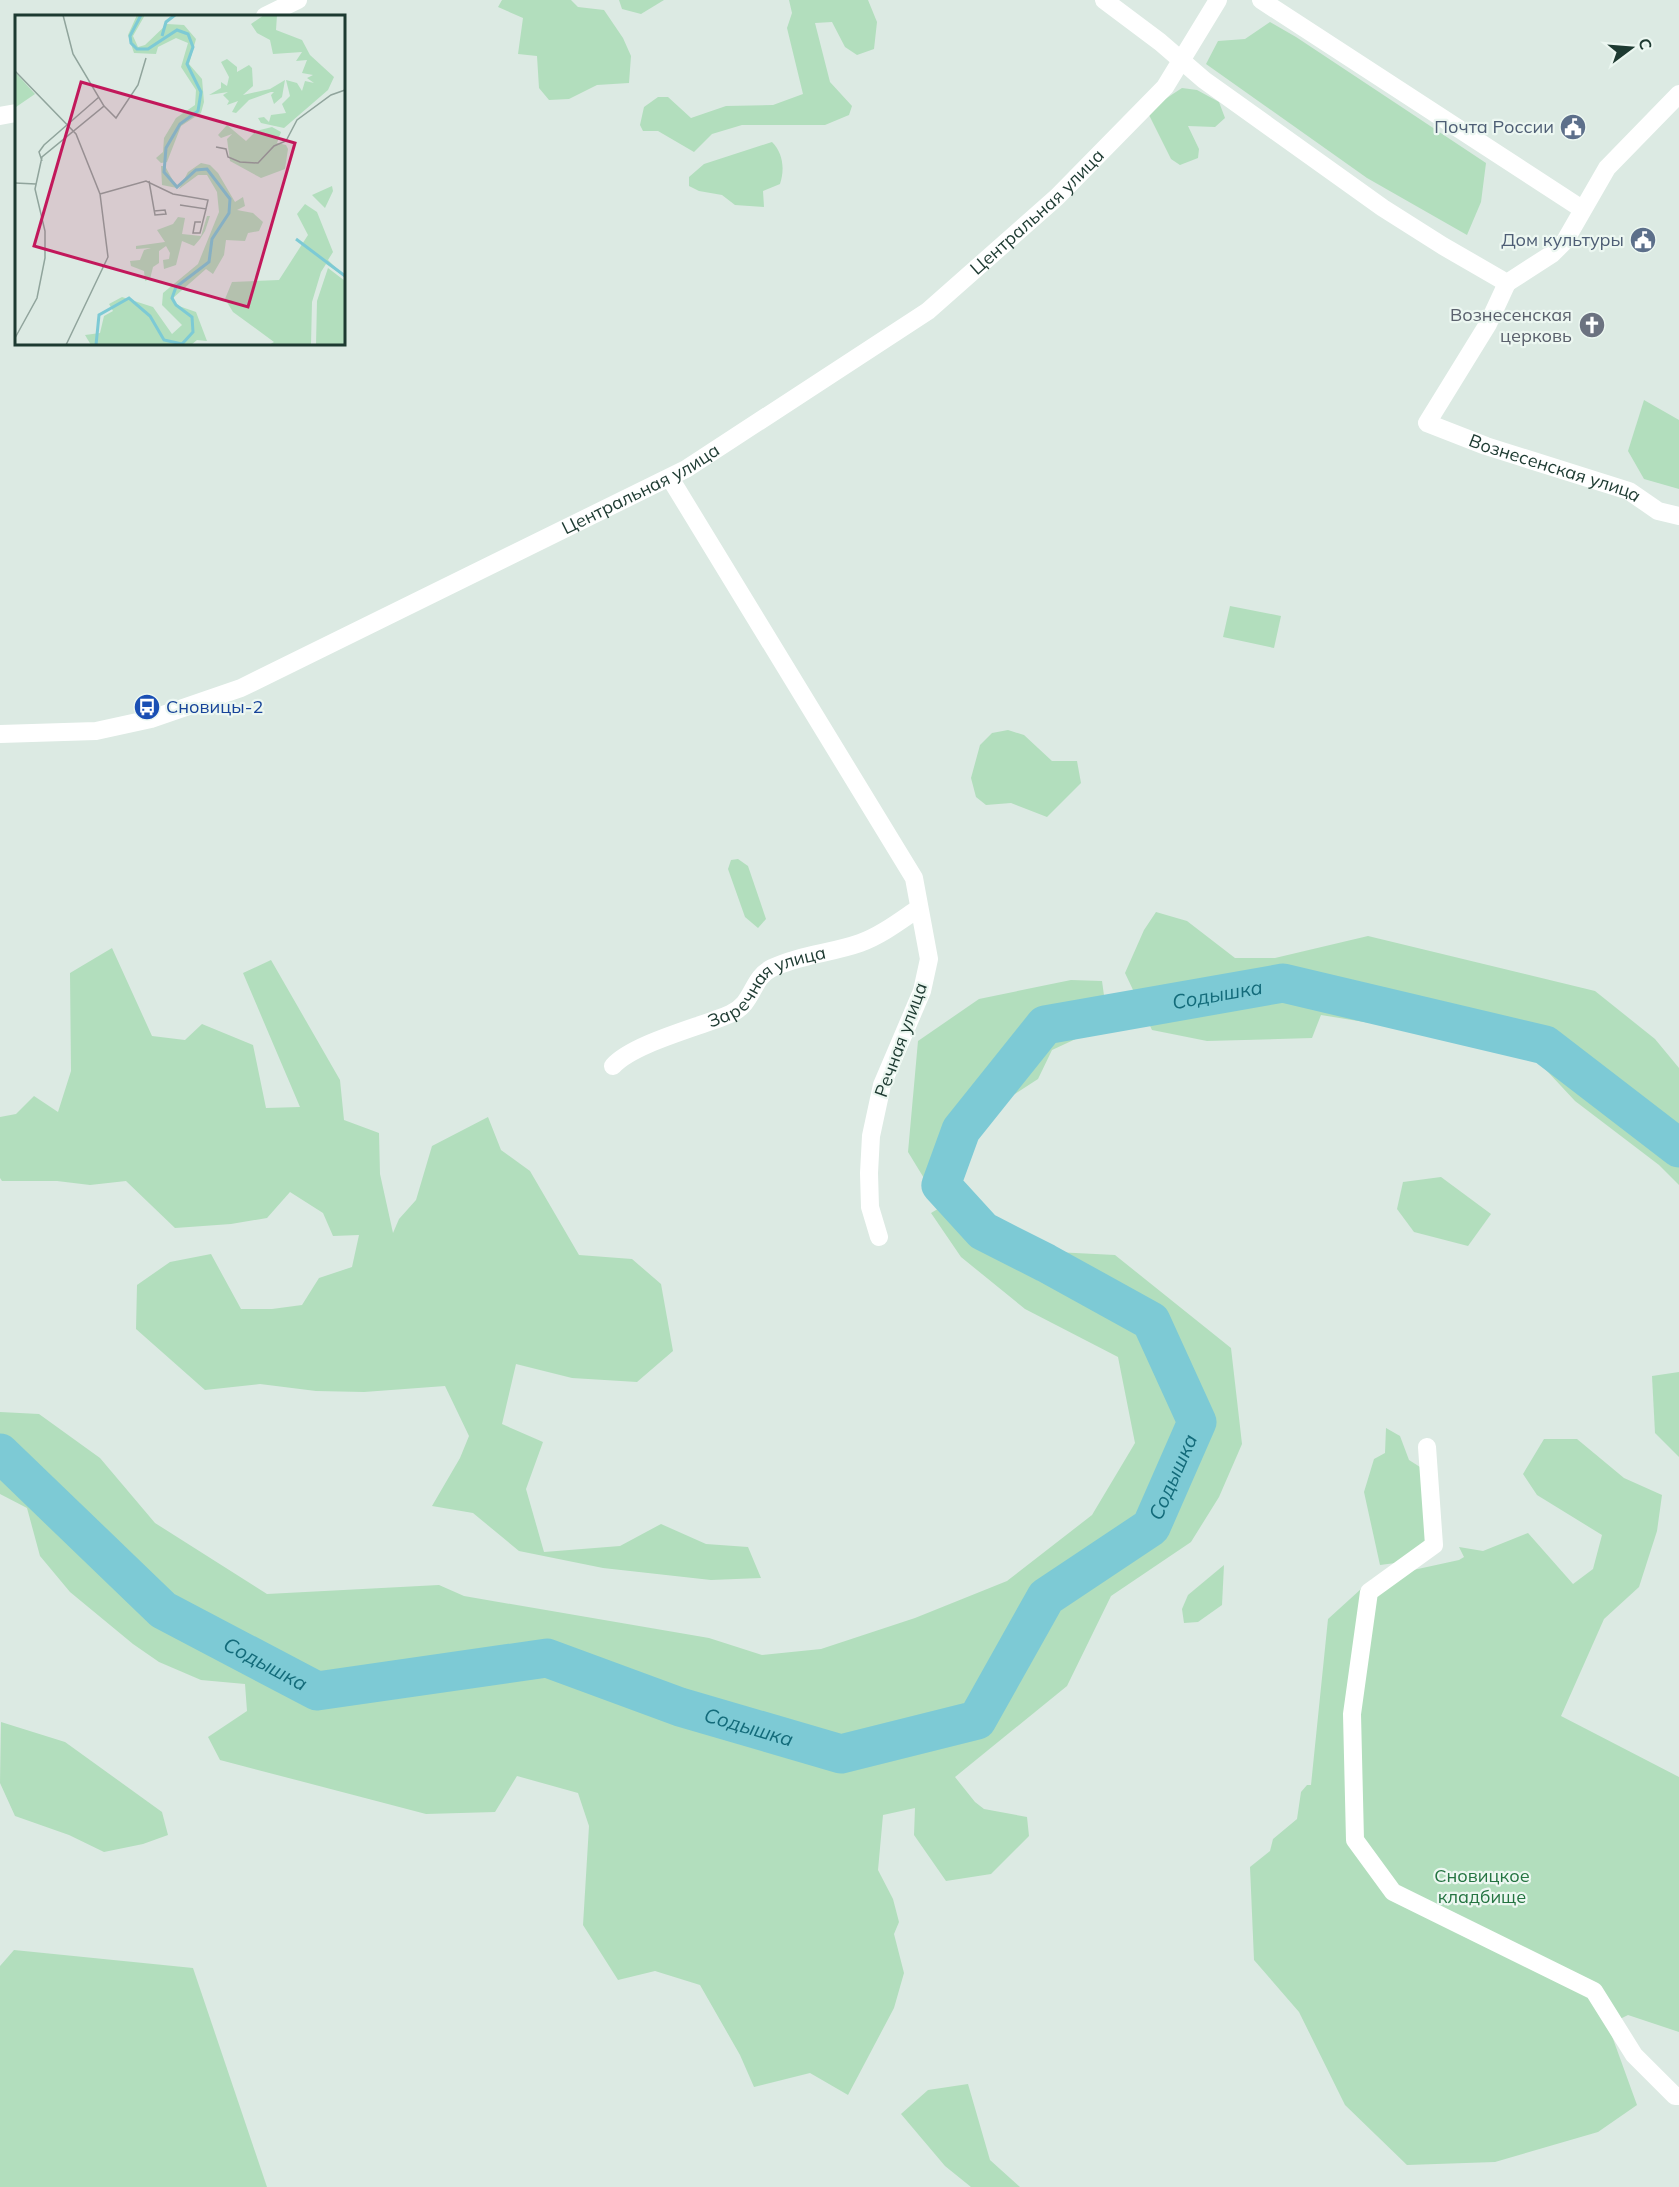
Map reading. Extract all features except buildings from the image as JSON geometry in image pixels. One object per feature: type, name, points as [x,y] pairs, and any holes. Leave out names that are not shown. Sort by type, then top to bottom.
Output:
[{"type":"street","points":[[267,15],[298,0]]},
{"type":"street","points":[[1104,0],[1204,80],[1383,207],[1443,246],[1507,283],[1559,247],[1574,229],[1582,209],[1607,168],[1679,94]]},
{"type":"street","name":"Центральная улица","points":[[0,734],[96,731],[151,719],[241,688],[670,478],[928,311],[1057,197],[1165,87],[1218,0]]},
{"type":"street","points":[[1261,0],[1582,209]]},
{"type":"street","points":[[0,116],[15,113]]},
{"type":"street","name":"Вознесенская улица","points":[[1507,283],[1488,324],[1427,423],[1486,446],[1629,491],[1658,511],[1679,516]]},
{"type":"street","name":"Речная улица","points":[[670,478],[914,878],[929,959],[922,991],[882,1085],[871,1136],[868,1173],[870,1207],[879,1238]]},
{"type":"street","name":"Заречная улица","points":[[613,1066],[619,1059],[657,1041],[733,1013],[748,1000],[756,982],[769,969],[861,942],[889,928],[919,908]]},
{"type":"street","points":[[1427,1447],[1434,1545],[1369,1592],[1352,1714],[1355,1840],[1393,1892],[1594,1991],[1634,2055],[1675,2096],[1679,2096]]},
{"type":"green space","points":[[502,0],[571,0],[578,7],[604,10],[623,38],[631,56],[629,83],[597,85],[569,99],[549,100],[539,88],[537,56],[518,54],[523,18],[498,7]]},
{"type":"green space","points":[[619,0],[664,0],[641,14],[622,9]]},
{"type":"green space","points":[[789,0],[868,0],[877,22],[874,49],[857,55],[845,47],[832,22],[815,23],[830,82],[852,106],[849,115],[825,125],[742,125],[712,134],[694,152],[658,131],[643,131],[640,125],[644,107],[658,97],[668,97],[691,118],[726,106],[773,105],[803,94],[787,28],[792,13]]},
{"type":"green space","points":[[1270,22],[1486,163],[1481,202],[1467,235],[1367,178],[1206,64],[1218,41],[1245,39]]},
{"type":"green space","points":[[1182,88],[1197,90],[1219,102],[1225,118],[1215,127],[1188,126],[1199,149],[1198,158],[1180,165],[1171,159],[1147,111]]},
{"type":"green space","points":[[772,142],[781,156],[782,173],[780,184],[763,191],[764,207],[735,205],[722,195],[699,191],[689,186],[689,177],[704,164]]},
{"type":"green space","points":[[1644,400],[1679,420],[1679,489],[1644,479],[1628,451]]},
{"type":"green space","points":[[1230,606],[1281,616],[1274,648],[1223,637]]},
{"type":"green space","points":[[1008,730],[1024,735],[1052,761],[1077,761],[1081,783],[1047,817],[1011,803],[986,805],[976,797],[971,778],[980,745],[992,733]]},
{"type":"green space","points":[[738,859],[748,866],[766,919],[758,928],[745,917],[728,869],[731,860]]},
{"type":"green space","points":[[1156,912],[1187,921],[1235,958],[1275,958],[1368,936],[1595,991],[1655,1039],[1679,1068],[1679,1185],[1659,1165],[1575,1101],[1534,1057],[1420,1031],[1321,1015],[1312,1038],[1207,1041],[1152,1030],[1125,973],[1144,930]]},
{"type":"green space","points":[[112,948],[152,1036],[185,1040],[202,1024],[253,1045],[266,1108],[300,1107],[243,973],[271,960],[340,1080],[344,1120],[379,1133],[380,1174],[393,1233],[399,1219],[416,1200],[432,1146],[488,1117],[501,1150],[530,1171],[579,1255],[632,1259],[661,1284],[673,1351],[637,1382],[572,1378],[516,1364],[502,1424],[543,1442],[526,1489],[544,1552],[620,1546],[661,1524],[706,1544],[748,1547],[761,1578],[711,1580],[603,1568],[519,1551],[473,1513],[432,1506],[460,1458],[469,1436],[445,1386],[364,1392],[316,1391],[260,1384],[205,1390],[136,1329],[137,1285],[170,1262],[211,1254],[241,1309],[272,1309],[302,1305],[319,1278],[352,1267],[359,1235],[333,1236],[323,1213],[290,1192],[267,1218],[231,1224],[175,1228],[126,1181],[90,1185],[57,1181],[2,1181],[0,1178],[0,1117],[16,1114],[34,1096],[58,1112],[71,1071],[70,973]]},
{"type":"green space","points":[[1071,980],[1102,981],[1108,1024],[1052,1050],[1038,1079],[1001,1103],[930,1188],[908,1152],[918,1041],[979,999]]},
{"type":"green space","points":[[1441,1177],[1491,1214],[1468,1246],[1414,1232],[1397,1209],[1403,1182]]},
{"type":"green space","points":[[946,1204],[979,1248],[1115,1255],[1231,1348],[1242,1444],[1219,1497],[1191,1542],[1111,1596],[1067,1686],[955,1777],[975,1802],[984,1809],[1027,1817],[1029,1836],[991,1874],[946,1881],[914,1835],[915,1808],[883,1815],[878,1870],[893,1899],[899,1922],[894,1934],[904,1973],[894,2008],[848,2095],[810,2073],[754,2087],[740,2055],[700,1985],[655,1971],[618,1980],[583,1925],[589,1826],[578,1793],[517,1776],[495,1812],[426,1814],[220,1760],[208,1737],[247,1711],[245,1684],[201,1680],[159,1662],[133,1644],[70,1592],[40,1556],[27,1508],[0,1494],[0,1412],[39,1414],[100,1458],[155,1523],[267,1594],[439,1585],[464,1596],[709,1638],[762,1655],[821,1649],[915,1618],[1007,1581],[1092,1515],[1135,1443],[1118,1357],[1025,1309],[961,1257],[931,1213]]},
{"type":"green space","points":[[1679,1372],[1679,1457],[1655,1433],[1652,1376]]},
{"type":"green space","points":[[1386,1428],[1400,1436],[1409,1460],[1420,1467],[1432,1538],[1411,1561],[1380,1565],[1364,1492],[1374,1459],[1385,1453]]},
{"type":"green space","name":"Сновицкое кладбище","points":[[1544,1439],[1577,1439],[1624,1478],[1662,1495],[1657,1531],[1639,1587],[1604,1619],[1561,1716],[1679,1777],[1679,2032],[1628,2015],[1608,2025],[1637,2105],[1598,2132],[1495,2162],[1407,2165],[1345,2105],[1299,2012],[1254,1960],[1250,1867],[1270,1851],[1273,1839],[1297,1819],[1301,1792],[1307,1785],[1311,1785],[1328,1619],[1372,1579],[1459,1560],[1464,1557],[1459,1547],[1483,1551],[1528,1533],[1573,1584],[1593,1569],[1602,1535],[1537,1495],[1523,1474]]},
{"type":"green space","points":[[1224,1565],[1222,1605],[1198,1622],[1184,1623],[1182,1609],[1188,1595]]},
{"type":"green space","points":[[1,1722],[65,1742],[162,1812],[168,1835],[143,1844],[104,1852],[69,1835],[15,1816],[0,1783]]},
{"type":"green space","points":[[14,1950],[193,1968],[267,2187],[0,2187],[0,1966]]},
{"type":"green space","points":[[968,2084],[990,2160],[1020,2187],[971,2187],[945,2166],[901,2114],[928,2090]]},
{"type":"waterway","name":"Содышка","points":[[0,1453],[163,1610],[317,1691],[547,1658],[680,1707],[841,1754],[977,1720],[1046,1597],[1151,1527],[1197,1422],[1151,1321],[983,1231],[941,1185],[961,1130],[1045,1025],[1283,983],[1545,1045],[1679,1148]]},
{"type":"place","name":"Почта России","points":[[1573,127]]},
{"type":"place","name":"Дом культуры","points":[[1643,240]]},
{"type":"place","name":"Вознесенская церковь","points":[[1592,325]]},
{"type":"place","name":"Сновицы-2","points":[[147,707]]}]
